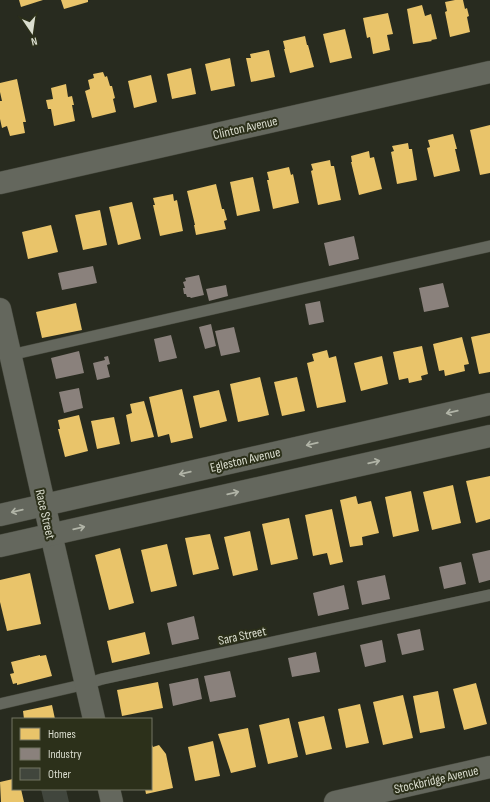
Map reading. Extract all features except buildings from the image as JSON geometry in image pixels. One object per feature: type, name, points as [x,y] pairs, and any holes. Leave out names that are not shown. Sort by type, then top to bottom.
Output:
[{"type":"street","name":"Clinton Avenue","points":[[0,183],[490,72]]},
{"type":"street","name":"Race Street","points":[[0,309],[5,356],[44,505],[94,718]]},
{"type":"street","name":"Egleston Avenue","points":[[0,515],[490,404]]},
{"type":"street","points":[[345,436],[352,467]]},
{"type":"street","points":[[0,546],[490,436]]},
{"type":"street","name":"Stockbridge Avenue","points":[[335,802],[490,767]]},
{"type":"street","points":[[109,790],[112,802]]},
{"type":"lane","points":[[5,356],[490,246]]},
{"type":"lane","name":"Sara Street","points":[[0,704],[102,679],[490,595]]}]
